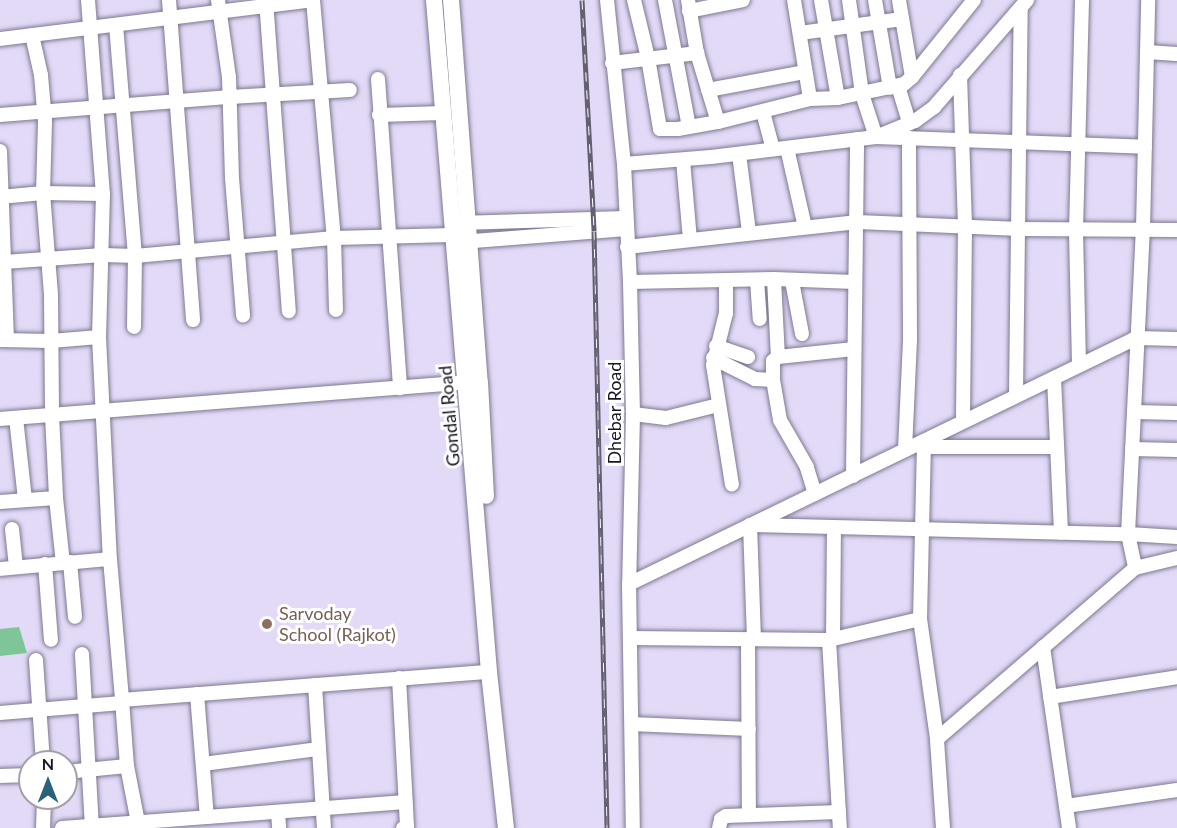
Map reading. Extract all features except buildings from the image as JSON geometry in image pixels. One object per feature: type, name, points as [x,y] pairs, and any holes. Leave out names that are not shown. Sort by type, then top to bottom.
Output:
[{"type":"main road","name":"Gondal Road","points":[[434,0],[443,112],[459,233],[488,526],[513,828]]},
{"type":"main road","name":"Gondal Road","points":[[452,0],[459,233]]},
{"type":"main road","name":"Gondal Road","points":[[473,382],[489,672],[506,828]]},
{"type":"street","points":[[88,0],[92,28],[103,194],[99,337],[110,559],[127,766],[138,826]]},
{"type":"street","points":[[169,0],[193,320]]},
{"type":"street","points":[[0,39],[171,18],[219,6],[314,0],[334,238],[336,310]]},
{"type":"street","name":"Dhebar Road","points":[[607,0],[624,164],[630,282],[633,414],[629,584],[633,828]]},
{"type":"street","points":[[634,0],[648,58],[660,129],[689,128],[810,99],[838,98],[894,87],[912,77],[974,0]]},
{"type":"street","points":[[665,0],[689,128]]},
{"type":"street","points":[[718,122],[697,52],[689,6],[742,0]]},
{"type":"street","points":[[794,0],[810,99]]},
{"type":"street","points":[[821,0],[838,98]]},
{"type":"street","points":[[849,0],[862,94],[876,137]]},
{"type":"street","points":[[875,0],[894,87],[909,123]]},
{"type":"street","points":[[900,0],[912,77]]},
{"type":"street","points":[[1079,364],[1076,230],[1082,0]]},
{"type":"street","points":[[1135,568],[1128,534],[1143,229],[1148,0]]},
{"type":"street","points":[[266,4],[289,311]]},
{"type":"street","points":[[876,137],[925,115],[1024,4]]},
{"type":"street","points":[[1017,394],[1024,4]]},
{"type":"street","points":[[219,6],[230,97],[236,247],[243,316]]},
{"type":"street","points":[[800,33],[902,19]]},
{"type":"street","points":[[116,25],[135,256],[134,327]]},
{"type":"street","points":[[33,35],[41,75],[45,122],[43,193],[48,259],[56,498],[75,617]]},
{"type":"street","points":[[612,63],[697,52]]},
{"type":"street","points":[[1147,52],[1177,54]]},
{"type":"street","points":[[708,90],[805,72]]},
{"type":"street","points":[[960,75],[965,226],[963,420]]},
{"type":"street","points":[[378,79],[400,388]]},
{"type":"street","points":[[0,115],[350,90]]},
{"type":"street","points":[[380,115],[443,112]]},
{"type":"street","points":[[763,112],[780,148],[805,227]]},
{"type":"street","points":[[624,164],[739,154],[876,137],[1145,147]]},
{"type":"street","points":[[905,450],[910,338],[909,138]]},
{"type":"street","points":[[853,476],[855,282],[858,222],[857,139]]},
{"type":"street","points":[[0,151],[4,262],[3,340],[51,341],[99,337]]},
{"type":"street","points":[[739,154],[750,232]]},
{"type":"street","points":[[683,160],[690,240]]},
{"type":"street","points":[[1,197],[43,193],[103,194]]},
{"type":"street","points":[[627,247],[858,222],[1020,229],[1177,230]]},
{"type":"street","points":[[459,233],[626,223]]},
{"type":"street","points":[[4,262],[103,255],[135,256],[334,238],[389,237],[626,223]]},
{"type":"street","points":[[630,282],[774,279],[855,282]]},
{"type":"street","points":[[774,279],[778,357]]},
{"type":"street","points":[[757,280],[760,319]]},
{"type":"street","points":[[792,280],[802,334]]},
{"type":"street","points":[[726,281],[726,313],[715,352],[718,405],[732,485]]},
{"type":"street","points":[[629,584],[905,450],[924,444],[963,420],[1136,338],[1177,339]]},
{"type":"street","points":[[815,494],[807,467],[780,420],[773,380],[773,361],[778,357],[854,349]]},
{"type":"street","points":[[715,352],[755,379],[773,380]]},
{"type":"street","points":[[715,352],[748,357]]},
{"type":"street","points":[[1054,378],[1060,533]]},
{"type":"street","points":[[0,419],[473,382]]},
{"type":"street","points":[[633,414],[666,418],[718,405]]},
{"type":"street","points":[[1134,412],[1177,413]]},
{"type":"street","points":[[16,418],[25,500]]},
{"type":"street","points":[[924,444],[1057,447]]},
{"type":"street","points":[[924,444],[920,619],[937,739],[943,828]]},
{"type":"street","points":[[1132,449],[1177,450]]},
{"type":"street","points":[[0,502],[56,498]]},
{"type":"street","points":[[750,525],[1177,537]]},
{"type":"street","points":[[749,815],[750,525]]},
{"type":"street","points":[[834,528],[831,639],[840,828]]},
{"type":"street","points":[[12,529],[16,567]]},
{"type":"street","points":[[937,739],[1135,568],[1177,558]]},
{"type":"street","points":[[0,569],[110,559]]},
{"type":"street","points":[[45,564],[51,640]]},
{"type":"street","points":[[630,638],[831,639],[920,619]]},
{"type":"street","points":[[1043,647],[1069,828]]},
{"type":"street","points":[[82,654],[92,825]]},
{"type":"street","points":[[36,660],[43,750]]},
{"type":"street","points":[[0,713],[197,694],[489,672]]},
{"type":"street","points":[[1050,696],[1177,677]]},
{"type":"street","points":[[399,678],[407,827],[403,828]]},
{"type":"street","points":[[315,685],[324,828]]},
{"type":"street","points":[[197,694],[207,817]]},
{"type":"street","points":[[632,724],[748,729]]},
{"type":"street","points":[[203,764],[319,749]]},
{"type":"street","points":[[78,771],[127,766]]},
{"type":"street","points":[[0,776],[18,775]]},
{"type":"street","points":[[1066,806],[1177,790]]},
{"type":"street","points":[[62,828],[92,825],[138,826],[207,817],[405,802]]},
{"type":"street","points":[[43,828],[44,810]]},
{"type":"street","points":[[278,812],[279,828]]},
{"type":"street","points":[[719,828],[721,819],[726,816],[839,812]]},
{"type":"green space","points":[[19,627],[27,653],[0,656],[0,629]]},
{"type":"railway","points":[[582,0],[594,231],[607,828]]},
{"type":"place","name":"Sarvoday School (Rajkot)","points":[[267,624]]}]
